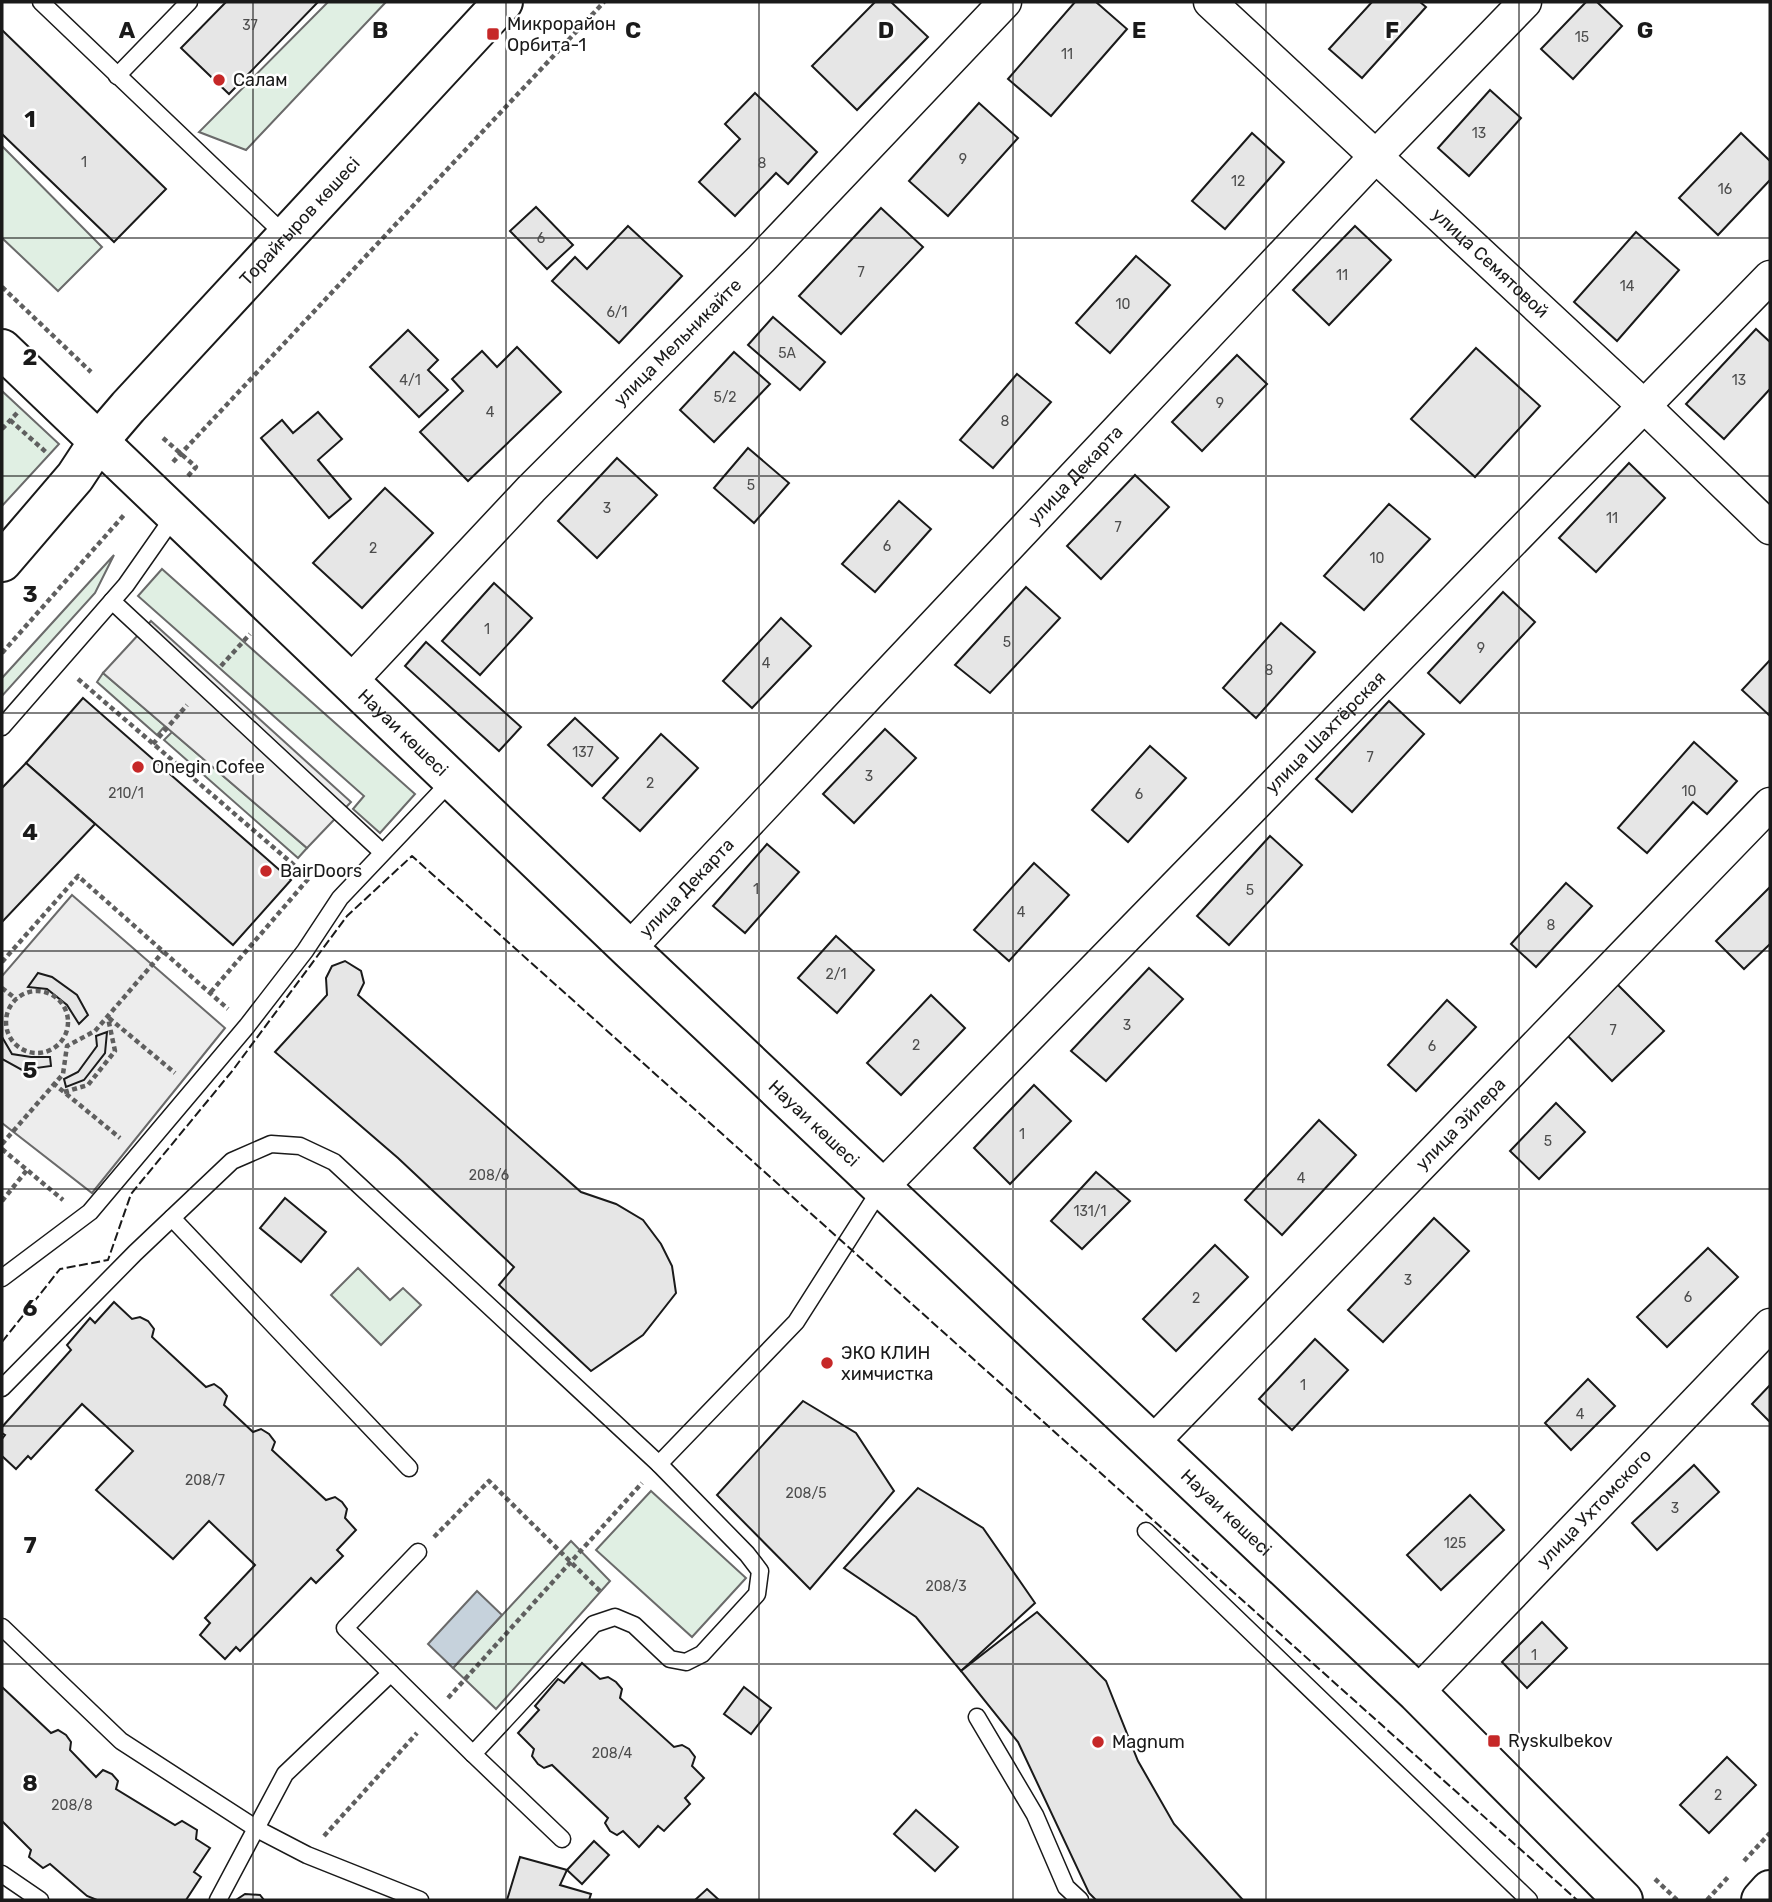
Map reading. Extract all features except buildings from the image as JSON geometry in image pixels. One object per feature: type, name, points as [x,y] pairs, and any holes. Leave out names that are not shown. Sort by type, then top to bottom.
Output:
[{"type":"street","name":"Торайғыров көшесі","points":[[2,562],[75,477],[98,442],[503,2]]},
{"type":"street","name":"улица Мельникайте","points":[[350,682],[531,489],[761,260],[1005,2]]},
{"type":"street","name":"улица Семятовой","points":[[1210,2],[1644,406],[1770,528]]},
{"type":"street","name":"улица Декарта","points":[[629,949],[1375,157],[1525,2]]},
{"type":"street","name":"улица Шахтёрская","points":[[882,1187],[1770,277]]},
{"type":"street","name":"Науаи көшесі","points":[[2,349],[629,949],[1417,1693],[1610,1896]]},
{"type":"street","name":"улица Эйлера","points":[[1152,1443],[1770,804]]},
{"type":"street","name":"улица Ухтомского","points":[[1417,1693],[1770,1325]]},
{"type":"street","points":[[1761,1900],[1770,1890]]},
{"type":"lane","points":[[41,2],[286,236]]},
{"type":"lane","points":[[117,76],[189,2]]},
{"type":"lane","points":[[2,727],[126,584],[175,514]]},
{"type":"lane","points":[[112,601],[382,852]]},
{"type":"lane","points":[[2,1278],[90,1212],[247,1026],[306,951],[340,898],[452,780]]},
{"type":"lane","points":[[2,1388],[232,1161],[271,1144],[300,1146],[334,1163],[659,1464],[760,1571],[757,1594],[702,1654],[686,1662],[670,1659],[634,1625],[615,1617],[594,1624],[473,1754]]},
{"type":"lane","points":[[659,1464],[796,1322],[882,1187]]},
{"type":"lane","points":[[172,1218],[409,1468]]},
{"type":"lane","points":[[1146,1531],[1529,1900]]},
{"type":"lane","points":[[418,1552],[345,1628],[562,1839]]},
{"type":"lane","points":[[2,1627],[121,1741],[257,1829],[307,1855],[420,1900]]},
{"type":"lane","points":[[218,1900],[285,1774],[391,1673]]},
{"type":"lane","points":[[977,1717],[1035,1815],[1066,1887],[1080,1900]]},
{"type":"lane","points":[[2,1874],[40,1900]]},
{"type":"lane","points":[[1054,1900],[1066,1887]]},
{"type":"path","points":[[181,453],[604,2]]},
{"type":"path","points":[[2,287],[90,372]]},
{"type":"path","points":[[2,429],[23,406]]},
{"type":"path","points":[[10,420],[56,460]]},
{"type":"path","points":[[163,438],[196,467]]},
{"type":"path","points":[[2,653],[122,517]]},
{"type":"path","points":[[59,662],[309,878],[210,993]]},
{"type":"path","points":[[2,962],[78,876],[247,1026]]},
{"type":"path","points":[[67,1046],[95,1031],[163,952]]},
{"type":"path","points":[[2,988],[16,999]]},
{"type":"path","points":[[34,991],[54,996],[66,1012],[68,1022],[61,1041],[45,1052],[34,1053],[16,1045],[6,1027],[9,1007],[16,999],[34,991]]},
{"type":"path","points":[[108,1017],[179,1076]]},
{"type":"path","points":[[64,1092],[88,1085],[115,1051],[108,1017]]},
{"type":"path","points":[[61,1041],[67,1046]]},
{"type":"path","points":[[67,1046],[63,1074],[2,1146],[82,1217]]},
{"type":"path","points":[[53,1083],[125,1142]]},
{"type":"path","points":[[2,1201],[27,1170]]},
{"type":"path","points":[[307,1855],[659,1464]]},
{"type":"path","points":[[418,1552],[489,1481],[601,1592]]},
{"type":"green space","points":[[328,2],[386,2],[246,150],[199,132]]},
{"type":"green space","points":[[2,146],[102,247],[58,291],[2,238]]},
{"type":"green space","points":[[2,391],[59,444],[2,506]]},
{"type":"green space","points":[[114,555],[95,593],[2,696],[2,678]]},
{"type":"green space","points":[[162,569],[415,794],[380,833],[353,809],[364,796],[138,596]]},
{"type":"green space","points":[[103,673],[165,726],[157,735],[97,682]]},
{"type":"green space","points":[[172,732],[307,848],[298,858],[164,740]]},
{"type":"green space","points":[[358,1268],[390,1300],[403,1288],[421,1305],[381,1345],[331,1295]]},
{"type":"green space","points":[[651,1491],[746,1578],[692,1637],[596,1550]]},
{"type":"green space","points":[[571,1541],[610,1581],[496,1709],[453,1668]]},
{"type":"shaded area","points":[[151,621],[351,802],[307,848],[103,673]]},
{"type":"shaded area","points":[[72,895],[225,1028],[92,1193],[2,1123],[2,976]]},
{"type":"shaded area","points":[[477,1591],[502,1615],[453,1668],[428,1644]]},
{"type":"fence","points":[[2,1342],[60,1269],[108,1260],[131,1194],[233,1070],[347,916],[412,856],[1577,1900]]},
{"type":"place","name":"Микрорайон Орбита-1","points":[[493,34]]},
{"type":"place","name":"Салам","points":[[219,80]]},
{"type":"place","name":"Onegin Cofee","points":[[138,767]]},
{"type":"place","name":"BairDoors","points":[[266,871]]},
{"type":"place","name":"ЭКО КЛИН химчистка","points":[[827,1363]]},
{"type":"place","name":"Ryskulbekov","points":[[1494,1741]]},
{"type":"place","name":"Magnum","points":[[1098,1742]]}]
